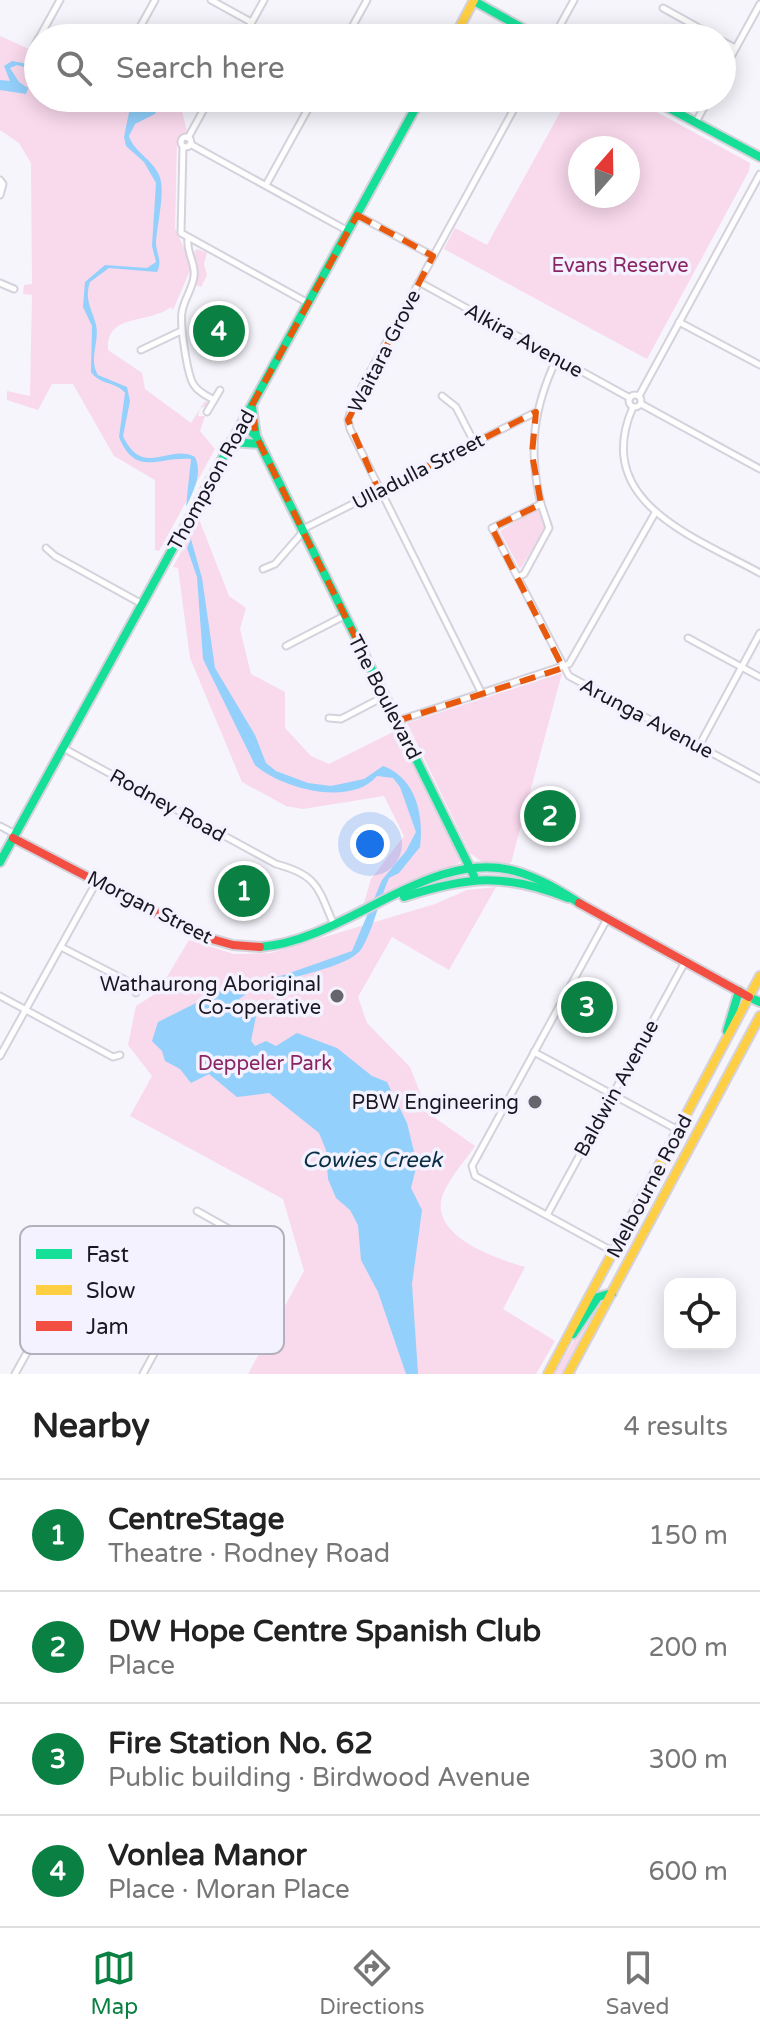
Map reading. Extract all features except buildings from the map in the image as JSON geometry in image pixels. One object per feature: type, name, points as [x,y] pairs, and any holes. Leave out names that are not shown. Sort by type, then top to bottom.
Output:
[{"type":"main road","points":[[461,24],[474,0],[516,24]]},
{"type":"main road","name":"Thompson Road","points":[[0,862],[413,112]]},
{"type":"main road","points":[[677,112],[760,160]]},
{"type":"main road","points":[[231,442],[258,440],[252,405]]},
{"type":"main road","name":"The Boulevard","points":[[242,424],[258,440],[474,876]]},
{"type":"main road","name":"Morgan Street","points":[[14,836],[195,933],[229,945],[281,946],[363,914],[435,877],[471,866]]},
{"type":"main road","points":[[471,866],[508,867],[530,873],[607,919],[760,1002]]},
{"type":"main road","points":[[474,876],[521,879],[581,904]]},
{"type":"main road","name":"Morgan Street","points":[[383,905],[474,876]]},
{"type":"main road","name":"Melbourne Road","points":[[548,1374],[760,976]]},
{"type":"main road","points":[[720,1053],[739,991]]},
{"type":"main road","name":"Melbourne Road","points":[[568,1374],[760,1016]]},
{"type":"main road","points":[[565,1342],[582,1325],[598,1297],[612,1293]]},
{"type":"street","points":[[46,24],[60,0]]},
{"type":"street","points":[[142,24],[155,0]]},
{"type":"street","points":[[211,0],[251,22],[264,0]]},
{"type":"street","points":[[354,24],[367,0]]},
{"type":"street","points":[[561,24],[574,0]]},
{"type":"street","points":[[736,46],[760,4]]},
{"type":"street","points":[[663,8],[692,24]]},
{"type":"street","points":[[203,112],[187,143],[178,228],[188,239],[308,303]]},
{"type":"street","points":[[266,185],[306,112]]},
{"type":"street","name":"Waitara Grove","points":[[482,694],[379,491],[348,420],[353,403],[512,112]]},
{"type":"street","points":[[696,122],[701,112]]},
{"type":"street","points":[[187,143],[348,231]]},
{"type":"street","points":[[760,174],[639,396],[641,404],[760,469]]},
{"type":"street","points":[[0,180],[1,193]]},
{"type":"street","points":[[357,215],[433,256]]},
{"type":"street","points":[[188,239],[194,273],[182,309],[181,331],[189,357],[190,378],[195,387],[214,400]]},
{"type":"street","name":"Alkira Avenue","points":[[419,282],[630,398]]},
{"type":"street","points":[[0,283],[14,289]]},
{"type":"street","points":[[679,322],[760,365]]},
{"type":"street","points":[[141,350],[181,331]]},
{"type":"street","points":[[518,577],[524,574],[549,528],[541,504],[532,454],[536,412],[557,358]]},
{"type":"street","points":[[207,412],[220,390]]},
{"type":"street","points":[[442,396],[456,407],[474,442]]},
{"type":"street","points":[[639,396],[630,398],[633,407],[623,437],[626,469],[638,496],[655,513],[760,573]]},
{"type":"street","points":[[633,407],[641,404]]},
{"type":"street","name":"Ulladulla Street","points":[[301,532],[536,412]]},
{"type":"street","points":[[541,504],[491,528],[563,668],[574,658],[655,513]]},
{"type":"street","points":[[263,569],[275,564],[301,532]]},
{"type":"street","points":[[46,548],[142,604]]},
{"type":"street","points":[[286,646],[344,616]]},
{"type":"street","points":[[699,746],[760,633]]},
{"type":"street","points":[[688,638],[760,677]]},
{"type":"street","name":"Arunga Avenue","points":[[397,721],[563,668],[569,676],[760,779]]},
{"type":"street","points":[[329,718],[341,719],[385,696]]},
{"type":"street","name":"Rodney Road","points":[[63,748],[276,864],[303,871],[318,887],[334,925]]},
{"type":"street","name":"Morgan Street","points":[[0,826],[14,836]]},
{"type":"street","points":[[0,1056],[97,881]]},
{"type":"street","points":[[607,919],[472,1170],[475,1176],[613,1252]]},
{"type":"street","points":[[61,947],[131,983],[136,993]]},
{"type":"street","name":"Baldwin Avenue","points":[[547,1215],[686,961]]},
{"type":"street","points":[[0,996],[113,1057],[120,1055]]},
{"type":"street","points":[[534,1052],[679,1131]]},
{"type":"street","points":[[197,1211],[223,1226]]},
{"type":"street","points":[[15,1374],[26,1354]]},
{"type":"street","points":[[143,1374],[154,1354]]},
{"type":"highlighted area","points":[[357,215],[433,256],[348,420],[379,491],[536,412],[532,454],[541,504],[492,528],[563,668],[397,721],[256,436],[252,405]]},
{"type":"green space","points":[[0,36],[24,47],[24,112],[182,112],[187,132],[177,141],[175,228],[192,266],[173,310],[171,307],[121,324],[109,338],[108,350],[142,373],[145,389],[191,423],[205,401],[209,404],[200,409],[198,416],[205,416],[200,431],[215,449],[159,551],[155,550],[155,480],[114,456],[73,384],[52,384],[38,410],[7,400],[7,391],[30,396],[32,295],[23,294],[24,285],[32,284],[31,163],[19,143],[0,130]]},
{"type":"green space","name":"Evans Reserve","points":[[560,112],[657,112],[750,163],[749,171],[647,359],[444,249],[455,228],[487,245]]},
{"type":"green space","points":[[197,249],[207,253],[204,264],[207,275],[201,287],[196,285],[198,267],[192,254]]},
{"type":"green space","points":[[536,510],[542,513],[546,528],[520,569],[500,531]]},
{"type":"green space","points":[[199,519],[229,596],[246,608],[240,629],[251,674],[285,692],[285,728],[311,756],[329,764],[397,730],[460,854],[459,863],[364,903],[371,879],[404,836],[384,796],[303,809],[286,806],[242,782],[190,658],[178,568],[173,567]]},
{"type":"green space","points":[[562,673],[511,863],[482,862],[470,853],[407,723]]},
{"type":"green space","name":"Deppeler Park","points":[[496,887],[449,970],[392,937],[358,997],[367,1023],[410,1067],[428,1113],[475,1146],[443,1194],[441,1209],[445,1222],[468,1243],[525,1267],[503,1309],[555,1341],[536,1374],[248,1374],[259,1354],[284,1354],[284,1308],[304,1271],[283,1199],[130,1116],[152,1076],[128,1045],[136,1006],[158,992],[189,940],[234,954],[271,953],[435,904],[467,890]]},
{"type":"green space","points":[[604,1297],[563,1374],[554,1374],[596,1303]]},
{"type":"water","points":[[12,61],[24,63],[24,67],[17,65],[10,68],[24,85],[24,94],[0,90],[0,80],[10,81],[4,66]]},
{"type":"water","points":[[129,112],[156,112],[135,124],[129,136],[156,169],[161,181],[156,242],[159,264],[157,272],[109,268],[90,282],[88,299],[97,331],[95,369],[98,375],[127,387],[130,401],[123,436],[131,449],[148,458],[176,454],[195,457],[198,476],[186,507],[191,459],[149,462],[133,457],[119,437],[125,393],[91,372],[92,326],[83,307],[85,282],[105,265],[147,268],[156,262],[152,246],[156,183],[144,162],[126,146],[124,137]]},
{"type":"water","name":"Cowies Creek","points":[[191,539],[202,578],[215,668],[255,735],[266,763],[276,771],[308,783],[331,786],[364,779],[383,766],[403,779],[419,810],[420,847],[399,873],[389,878],[362,948],[341,963],[251,991],[239,999],[256,1016],[251,1041],[255,1046],[266,1041],[276,1046],[297,1033],[337,1048],[372,1076],[387,1082],[407,1123],[417,1164],[411,1188],[422,1210],[412,1284],[418,1374],[406,1374],[378,1292],[361,1260],[358,1225],[350,1210],[336,1198],[328,1179],[326,1150],[319,1133],[269,1093],[237,1097],[209,1074],[191,1083],[180,1069],[165,1061],[162,1051],[152,1041],[158,1022],[224,989],[284,975],[352,951],[382,880],[406,851],[416,832],[400,787],[393,778],[377,776],[351,791],[316,791],[282,781],[255,765],[203,659],[197,577],[187,548]]},
{"type":"traffic: fast","points":[[474,1],[515,24]]},
{"type":"traffic: fast","points":[[0,862],[413,112]]},
{"type":"traffic: fast","points":[[676,112],[760,157]]},
{"type":"traffic: fast","points":[[252,407],[256,436]]},
{"type":"traffic: fast","points":[[242,424],[256,436],[474,876]]},
{"type":"traffic: fast","points":[[231,442],[260,444]]},
{"type":"traffic: fast","points":[[260,947],[292,941],[324,929],[420,883],[451,872],[483,867],[524,874],[581,904]]},
{"type":"traffic: fast","points":[[404,897],[467,881],[486,880],[525,884],[568,898]]},
{"type":"traffic: fast","points":[[727,1031],[739,991]]},
{"type":"traffic: fast","points":[[749,997],[760,1002]]},
{"type":"traffic: fast","points":[[573,1334],[598,1297],[612,1293]]},
{"type":"traffic: slow","points":[[461,24],[474,0]]},
{"type":"traffic: slow","points":[[548,1374],[760,976]]},
{"type":"traffic: slow","points":[[568,1374],[760,1016]]},
{"type":"traffic: jam","points":[[13,838],[201,936],[233,945],[260,947]]},
{"type":"traffic: jam","points":[[579,903],[749,997]]},
{"type":"place","name":"Vonlea Manor","points":[[219,331]]},
{"type":"place","name":"DW Hope Centre Spanish Club","points":[[550,816]]},
{"type":"place","name":"CentreStage","points":[[244,891]]},
{"type":"place","name":"Wathaurong Aboriginal Co-operative","points":[[337,996]]},
{"type":"place","name":"Fire Station No. 62","points":[[587,1007]]},
{"type":"place","name":"PBW Engineering","points":[[535,1102]]}]
